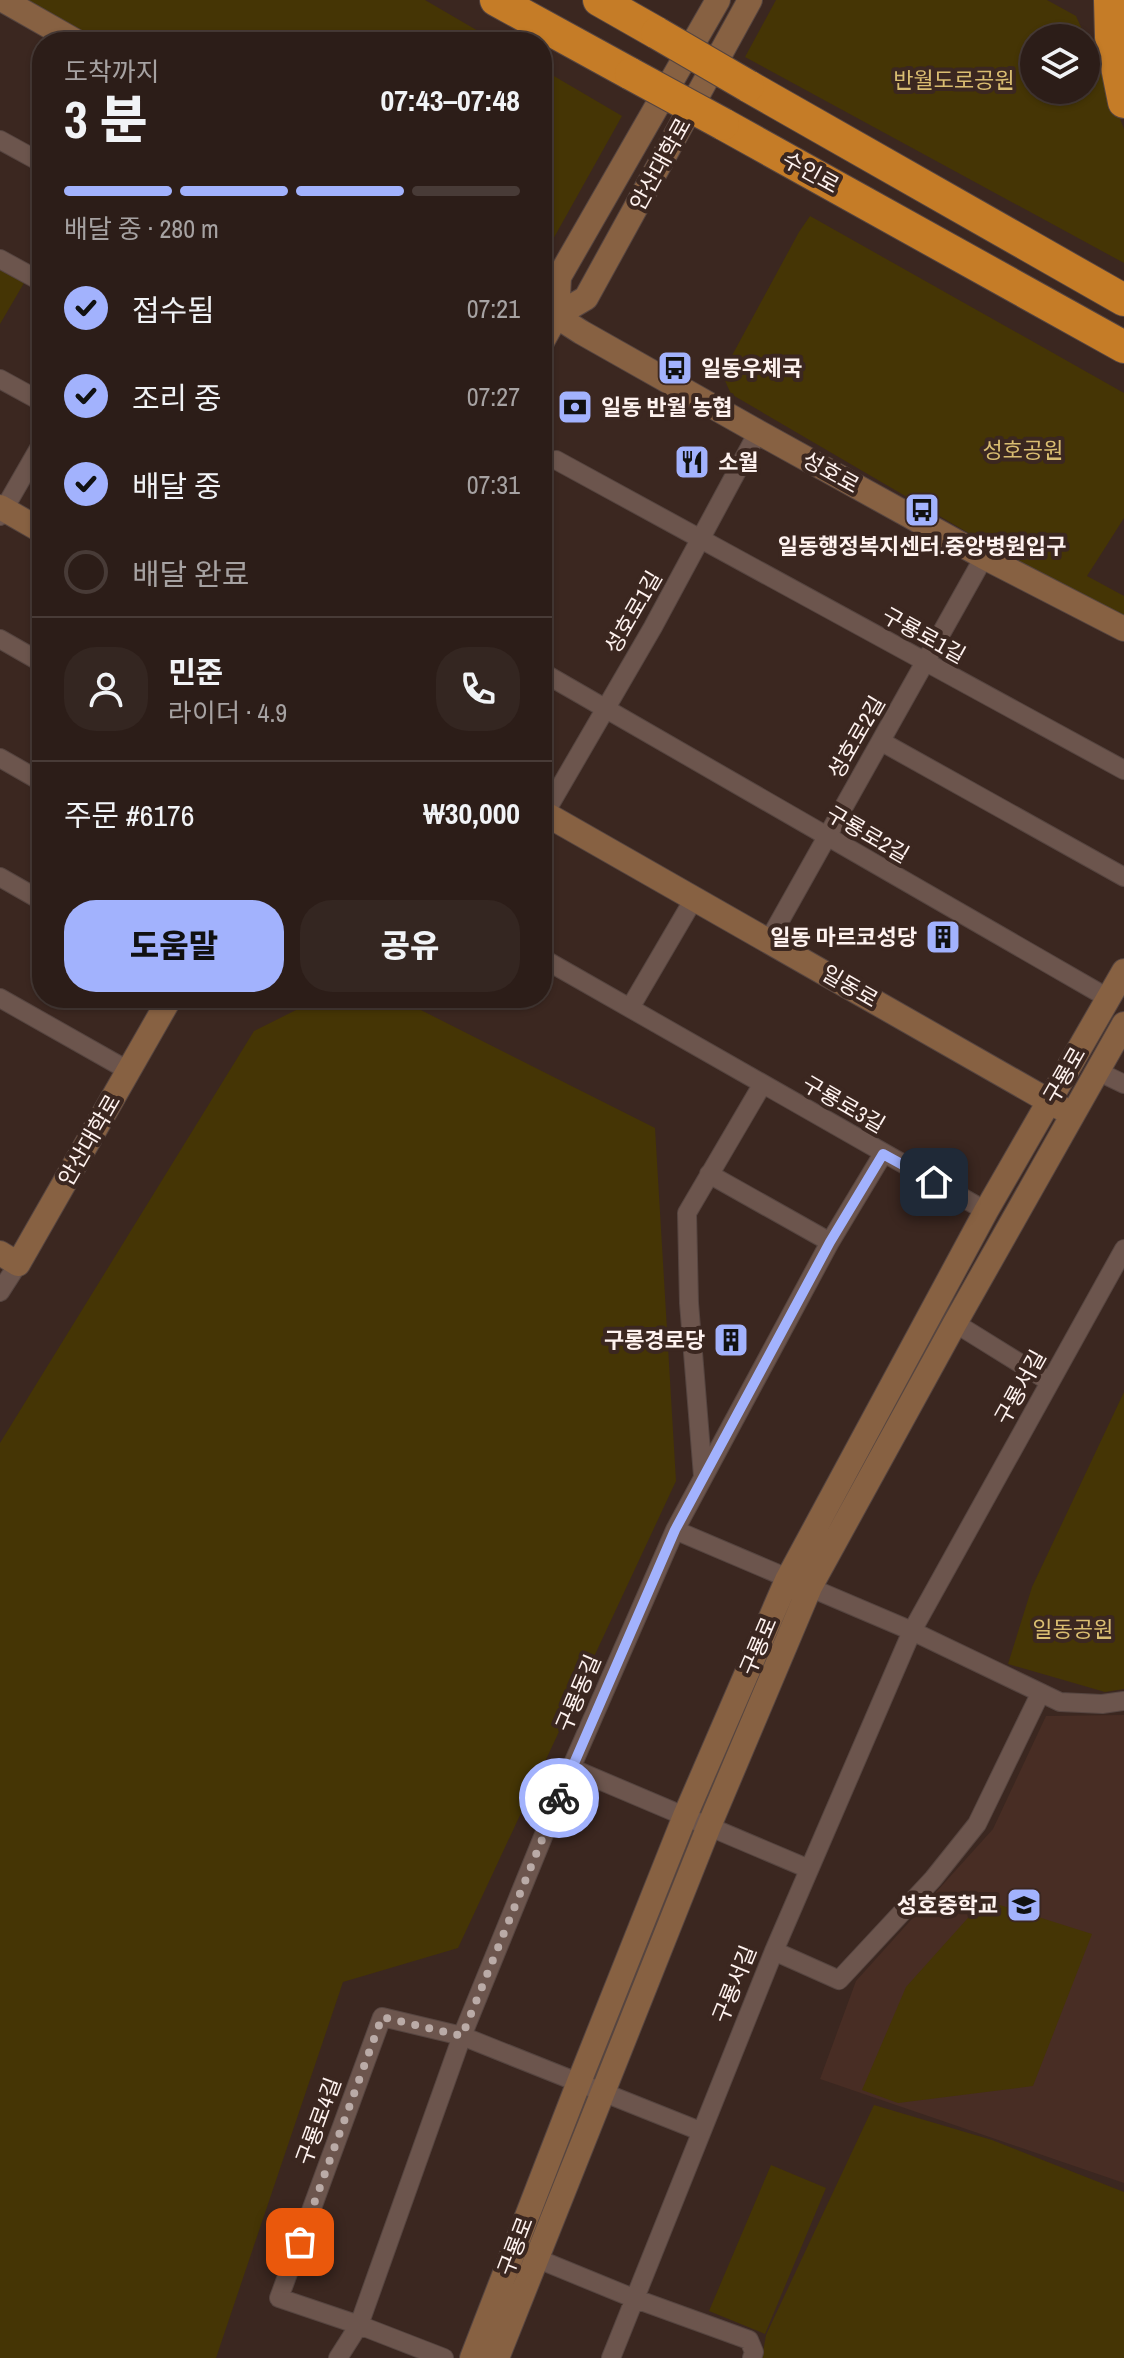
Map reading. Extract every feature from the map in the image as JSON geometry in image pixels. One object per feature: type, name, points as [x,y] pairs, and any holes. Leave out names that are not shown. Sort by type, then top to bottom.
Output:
[{"type":"highway","name":"수인로","points":[[496,0],[1124,347]]},
{"type":"highway","name":"수인로","points":[[599,0],[1124,300]]},
{"type":"highway","points":[[1110,0],[1111,37],[1124,102]]},
{"type":"street","points":[[3,0],[59,32]]},
{"type":"street","name":"안산대학로","points":[[552,303],[559,277],[718,0]]},
{"type":"street","name":"안산대학로","points":[[552,310],[586,298],[750,0]]},
{"type":"street","points":[[0,140],[32,158]]},
{"type":"street","points":[[0,259],[32,277]]},
{"type":"street","name":"성호로","points":[[552,312],[581,332],[758,432],[984,557],[1124,629]]},
{"type":"street","points":[[0,379],[32,397]]},
{"type":"street","name":"성호로1길","points":[[552,797],[701,540],[758,432]]},
{"type":"street","points":[[32,460],[1,511],[32,526]]},
{"type":"street","points":[[556,460],[701,540]]},
{"type":"street","name":"구룡로1길","points":[[701,540],[1124,770]]},
{"type":"street","name":"성호로2길","points":[[769,940],[984,557]]},
{"type":"street","points":[[0,639],[32,657]]},
{"type":"street","points":[[552,678],[606,708]]},
{"type":"street","name":"구룡로2길","points":[[606,708],[1108,998]]},
{"type":"street","points":[[882,742],[1124,877]]},
{"type":"street","points":[[0,758],[32,776]]},
{"type":"street","name":"일동로","points":[[552,817],[1072,1115]]},
{"type":"street","points":[[0,877],[32,895]]},
{"type":"street","points":[[630,1008],[695,897]]},
{"type":"street","name":"구룡로3길","points":[[552,964],[986,1211]]},
{"type":"street","name":"구룡로","points":[[472,2358],[685,1816],[986,1211],[1124,971]]},
{"type":"street","points":[[0,998],[129,1071]]},
{"type":"street","name":"안산대학로","points":[[9,1258],[129,1071],[164,1008]]},
{"type":"street","name":"구룡로","points":[[497,2358],[709,1826],[799,1584],[955,1323],[1124,1024]]},
{"type":"street","points":[[1097,1071],[1124,1084]]},
{"type":"street","points":[[703,1476],[689,1303],[687,1213],[762,1085]]},
{"type":"street","name":"구룡동길","points":[[338,2358],[359,2325],[462,2036],[571,1768],[675,1530],[830,1242],[883,1154]]},
{"type":"street","points":[[709,1174],[830,1242]]},
{"type":"street","name":"구룡서길","points":[[611,2358],[774,1951],[912,1631],[1124,1249]]},
{"type":"street","points":[[0,1292],[9,1258]]},
{"type":"street","points":[[955,1323],[1050,1382]]},
{"type":"street","points":[[675,1530],[912,1631],[1060,1702],[1102,1704],[1124,1701]]},
{"type":"street","points":[[774,1951],[839,1980],[933,1879],[977,1824],[1040,1694]]},
{"type":"street","points":[[571,1768],[809,1869]]},
{"type":"street","name":"구룡로4길","points":[[444,2358],[279,2298],[382,2017],[462,2036],[700,2131]]},
{"type":"street","points":[[538,2259],[749,2340],[753,2355]]},
{"type":"shaded area","name":"성호중학교","points":[[1124,1715],[1124,2183],[820,2079],[856,1981],[993,1829],[1046,1716]]},
{"type":"green space","points":[[26,0],[425,0],[480,32],[84,32]]},
{"type":"green space","name":"반월도로공원","points":[[776,0],[1047,0],[1076,16],[1080,24],[1020,24],[1020,104],[1100,104],[1100,69],[1124,129],[1124,263],[745,57]]},
{"type":"green space","points":[[552,75],[622,116],[552,241]]},
{"type":"green space","name":"성호공원","points":[[810,216],[1124,393],[1124,518],[1087,576],[1124,596],[1124,624],[731,394],[722,374]]},
{"type":"green space","points":[[0,270],[24,283],[0,324]]},
{"type":"green space","points":[[300,1008],[417,1008],[655,1128],[676,1481],[458,1948],[343,1982],[216,2358],[0,2358],[0,1443],[254,1031]]},
{"type":"green space","name":"일동공원","points":[[1124,1392],[1124,1689],[1105,1692],[1008,1664],[1032,1587]]},
{"type":"green space","points":[[984,1900],[1092,1934],[1033,2086],[898,2103],[862,2090],[906,1987]]},
{"type":"green space","points":[[874,2105],[992,2140],[1124,2192],[1124,2358],[762,2358],[766,2335]]},
{"type":"green space","points":[[771,2165],[826,2188],[765,2334],[709,2311]]},
{"type":"way so far","points":[[300,2242],[382,2017],[462,2036],[559,1798]]},
{"type":"place","name":"일동우체국","points":[[675,368]]},
{"type":"place","name":"일동 반월 농협","points":[[575,407]]},
{"type":"place","name":"소월","points":[[692,462]]},
{"type":"place","name":"일동행정복지센터.중앙병원입구","points":[[922,510]]},
{"type":"place","name":"일동 마르코성당","points":[[943,937]]},
{"type":"place","name":"구롱경로당","points":[[731,1340]]},
{"type":"place","name":"성호중학교","points":[[1024,1905]]},
{"type":"route","points":[[559,1798],[675,1530],[830,1242],[883,1154],[934,1182]]}]
